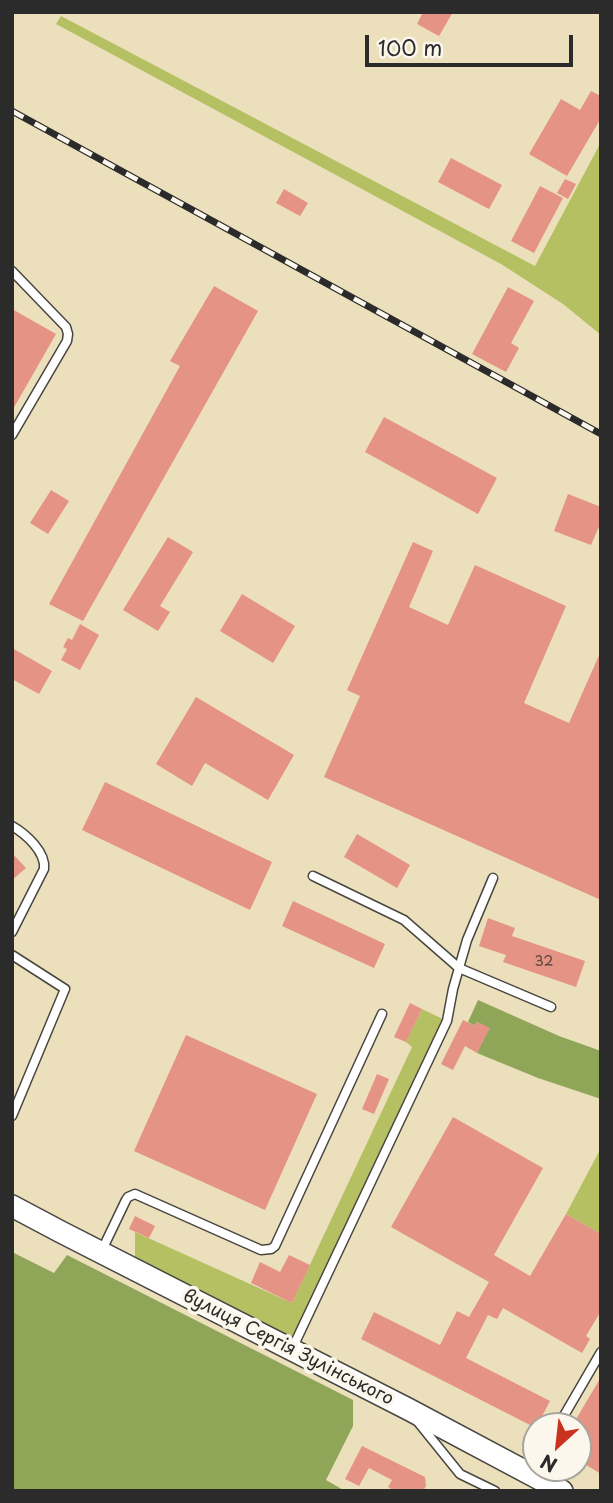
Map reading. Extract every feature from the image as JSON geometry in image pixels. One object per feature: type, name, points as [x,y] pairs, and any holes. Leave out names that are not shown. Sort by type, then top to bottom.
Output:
[{"type":"street","name":"вулиця Сергія Зулінського","points":[[12,1206],[408,1409],[522,1464]]},
{"type":"lane","points":[[12,271],[66,327],[68,334],[12,435]]},
{"type":"lane","points":[[12,826],[40,851],[45,860],[44,869],[12,932]]},
{"type":"lane","points":[[313,876],[404,920],[459,968],[551,1007]]},
{"type":"lane","points":[[292,1350],[447,1021],[467,940],[493,878]]},
{"type":"lane","points":[[12,955],[65,989],[12,1116]]},
{"type":"lane","points":[[101,1253],[126,1200],[135,1194],[261,1250],[275,1246],[382,1014]]},
{"type":"lane","points":[[566,1412],[601,1352]]},
{"type":"lane","points":[[408,1409],[460,1474],[495,1491]]},
{"type":"green space","points":[[61,16],[535,266],[601,142],[601,335],[563,304],[501,264],[56,24]]},
{"type":"green space","points":[[478,1000],[559,1036],[601,1051],[601,1099],[538,1078],[477,1053],[489,1028],[477,1022],[475,1026],[468,1022]]},
{"type":"green space","points":[[422,1009],[447,1021],[296,1340],[135,1260],[135,1232],[292,1303],[412,1047],[406,1042]]},
{"type":"green space","points":[[601,1148],[601,1234],[566,1214]]},
{"type":"green space","points":[[12,1252],[54,1273],[67,1255],[353,1400],[353,1426],[326,1480],[345,1491],[12,1491]]},
{"type":"building","points":[[423,12],[453,12],[439,36],[417,24]]},
{"type":"building","points":[[591,91],[601,96],[601,118],[567,176],[529,154],[561,99],[580,110]]},
{"type":"building","points":[[451,158],[502,185],[489,209],[438,182]]},
{"type":"building","points":[[565,179],[576,184],[568,199],[557,193]]},
{"type":"building","points":[[540,186],[563,198],[534,253],[511,241]]},
{"type":"building","points":[[284,189],[308,203],[300,216],[276,203]]},
{"type":"building","points":[[214,286],[258,311],[83,621],[49,604],[180,366],[170,361]]},
{"type":"building","points":[[508,287],[534,301],[511,343],[519,348],[506,372],[472,354]]},
{"type":"building","points":[[12,309],[56,334],[12,411]]},
{"type":"building","points":[[384,417],[497,478],[478,514],[365,452]]},
{"type":"building","points":[[51,490],[69,501],[48,534],[30,523]]},
{"type":"building","points":[[568,494],[601,507],[601,522],[591,545],[554,531]]},
{"type":"building","points":[[168,537],[193,552],[160,606],[170,612],[158,631],[123,610]]},
{"type":"building","points":[[413,542],[433,551],[409,607],[448,625],[475,565],[566,606],[524,703],[569,723],[601,651],[601,900],[324,777],[360,696],[347,690]]},
{"type":"building","points":[[242,594],[295,626],[273,663],[220,631]]},
{"type":"building","points":[[80,624],[99,635],[80,670],[61,660],[67,649],[63,647],[68,638],[72,640]]},
{"type":"building","points":[[12,648],[52,671],[39,694],[12,679]]},
{"type":"building","points":[[196,697],[294,755],[268,800],[205,763],[192,786],[156,764]]},
{"type":"building","points":[[105,782],[272,862],[250,910],[82,830]]},
{"type":"building","points":[[357,834],[410,865],[397,888],[344,857]]},
{"type":"building","points":[[12,853],[26,868],[12,880]]},
{"type":"building","points":[[293,901],[385,944],[374,968],[282,926]]},
{"type":"building","points":[[488,918],[515,928],[512,936],[585,961],[576,987],[503,962],[506,955],[479,946]]},
{"type":"building","points":[[410,1003],[422,1009],[406,1042],[394,1037]]},
{"type":"building","points":[[463,1020],[475,1026],[477,1022],[490,1028],[477,1053],[465,1046],[453,1070],[441,1064]]},
{"type":"building","points":[[186,1035],[317,1094],[265,1210],[134,1151]]},
{"type":"building","points":[[377,1074],[389,1079],[374,1114],[362,1109]]},
{"type":"building","points":[[453,1117],[543,1168],[494,1255],[530,1276],[566,1214],[601,1234],[601,1311],[586,1336],[590,1339],[582,1353],[503,1308],[497,1319],[488,1315],[466,1358],[550,1401],[544,1412],[522,1412],[522,1421],[361,1339],[374,1312],[440,1345],[457,1311],[469,1317],[489,1282],[391,1227]]},
{"type":"building","points":[[135,1216],[155,1226],[149,1238],[129,1229]]},
{"type":"building","points":[[289,1255],[310,1265],[292,1303],[251,1283],[260,1262],[280,1272]]},
{"type":"building","points":[[601,1377],[601,1474],[592,1469],[592,1412],[580,1412]]},
{"type":"building","points":[[362,1446],[425,1477],[426,1486],[423,1491],[395,1491],[388,1487],[392,1480],[369,1468],[359,1486],[345,1479]]},
{"type":"railway","points":[[12,111],[601,434]]}]
